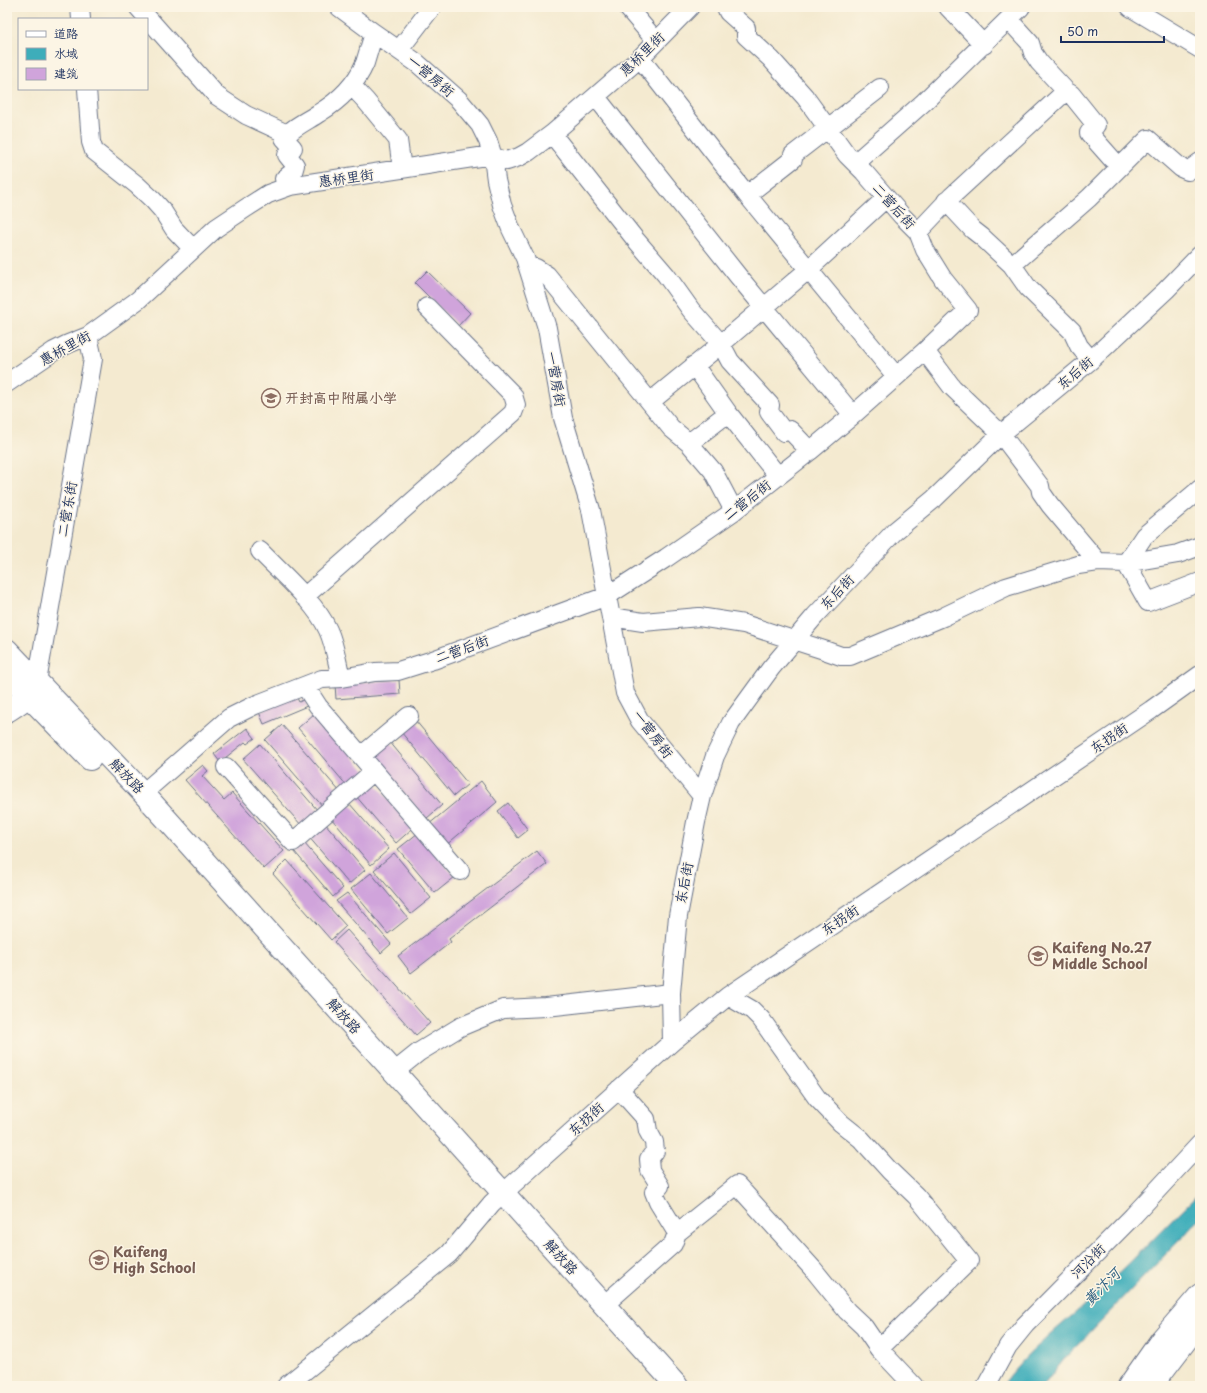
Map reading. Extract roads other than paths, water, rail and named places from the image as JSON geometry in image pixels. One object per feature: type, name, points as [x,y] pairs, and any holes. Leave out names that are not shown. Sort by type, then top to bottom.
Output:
[{"type":"main road","name":"解放路","points":[[7,650],[33,689],[132,801],[498,1198],[604,1305],[677,1386]]},
{"type":"main road","name":"解放路","points":[[7,674],[33,689],[143,793],[394,1072],[656,1386]]},
{"type":"main road","points":[[7,711],[33,689]]},
{"type":"main road","points":[[1129,1386],[1162,1340],[1200,1295]]},
{"type":"main road","points":[[1151,1386],[1200,1322]]},
{"type":"street","points":[[80,7],[81,18]]},
{"type":"street","points":[[138,7],[148,18]]},
{"type":"street","name":"一营房街","points":[[339,7],[417,63],[459,100],[480,125],[488,141],[493,157],[496,180],[502,205],[527,265],[547,328],[563,418],[590,510],[625,693],[640,721],[702,796]]},
{"type":"street","points":[[399,50],[432,7]]},
{"type":"street","points":[[627,7],[656,41]]},
{"type":"street","name":"惠桥里街","points":[[7,383],[54,352],[68,344],[88,336],[138,300],[216,228],[268,194],[290,186],[479,157],[493,157],[512,160],[528,152],[552,134],[640,58],[690,7]]},
{"type":"street","name":"二营后街","points":[[143,793],[229,718],[255,705],[322,679],[341,678],[375,672],[398,671],[433,660],[607,596],[666,558],[734,511],[810,451],[925,351],[968,310],[943,280],[925,250],[918,232],[847,155],[805,97],[787,76],[746,36],[746,28],[728,12],[726,7]]},
{"type":"street","points":[[948,7],[984,44]]},
{"type":"street","points":[[855,163],[924,102],[1021,7]]},
{"type":"street","points":[[1130,7],[1200,49]]},
{"type":"street","points":[[148,18],[217,96],[246,115],[286,134]]},
{"type":"street","points":[[1009,20],[1030,43],[1039,62],[1066,91],[1071,94],[1096,125],[1089,133],[1112,159],[1121,166]]},
{"type":"street","points":[[290,186],[284,179],[293,172],[296,165],[287,155],[293,148],[284,138],[286,134],[328,108],[352,86],[364,64],[374,33]]},
{"type":"street","points":[[640,58],[747,195],[896,376]]},
{"type":"street","points":[[352,86],[398,140],[402,169]]},
{"type":"street","points":[[747,195],[793,159],[793,155],[829,129],[880,88]]},
{"type":"street","points":[[87,90],[91,142],[94,151],[137,185],[153,200],[162,210],[174,229],[193,249]]},
{"type":"street","points":[[918,232],[946,201],[1066,91]]},
{"type":"street","points":[[596,96],[738,276],[765,307],[852,415]]},
{"type":"street","points":[[552,134],[635,239],[666,275],[691,310],[720,344],[730,361],[770,405],[769,412],[784,432],[790,430],[810,451]]},
{"type":"street","points":[[1012,265],[1088,198],[1148,139],[1181,168],[1188,171],[1200,162]]},
{"type":"street","points":[[650,402],[809,269],[886,198]]},
{"type":"street","points":[[946,201],[973,230],[982,236],[1012,265],[1033,294],[1072,332],[1079,346],[1091,360]]},
{"type":"street","name":"东后街","points":[[672,1042],[671,993],[678,916],[702,796],[715,756],[731,723],[771,668],[794,640],[895,532],[934,499],[1001,434],[1091,360],[1166,290],[1200,255]]},
{"type":"street","points":[[527,265],[536,268],[547,275],[671,428],[689,443],[713,471],[734,511]]},
{"type":"street","points":[[304,597],[513,413],[516,405],[514,395],[427,307]]},
{"type":"street","name":"二营东街","points":[[33,689],[93,359],[88,336]]},
{"type":"street","points":[[925,351],[952,387],[1001,434],[1040,486],[1041,492],[1050,505],[1098,562]]},
{"type":"street","points":[[694,365],[728,413],[778,476]]},
{"type":"street","points":[[689,443],[728,413]]},
{"type":"street","points":[[1126,563],[1144,536],[1200,489]]},
{"type":"street","points":[[611,617],[643,622],[699,617],[744,624],[841,656],[850,656],[943,617],[1006,586],[1078,565],[1098,562],[1126,563],[1178,554],[1200,546]]},
{"type":"street","points":[[260,551],[304,597],[323,620],[329,632],[341,678]]},
{"type":"street","points":[[1126,563],[1148,602],[1200,582]]},
{"type":"street","name":"东拐街","points":[[286,1386],[449,1254],[498,1198],[672,1042],[728,996],[1200,675]]},
{"type":"street","points":[[305,686],[318,706],[460,871]]},
{"type":"street","points":[[361,756],[409,716]]},
{"type":"street","points":[[226,767],[293,842],[374,771]]},
{"type":"street","points":[[394,1072],[419,1052],[460,1027],[503,1009],[546,1008],[671,993]]},
{"type":"street","points":[[728,996],[752,1010],[761,1019],[817,1098],[841,1123],[861,1139],[890,1171],[916,1196],[969,1261],[880,1349]]},
{"type":"street","points":[[620,1089],[646,1119],[648,1131],[654,1142],[655,1151],[649,1159],[650,1170],[660,1186],[654,1192],[658,1202],[678,1233]]},
{"type":"street","name":"河沿街","points":[[986,1386],[1008,1346],[1025,1325],[1133,1216],[1200,1144]]},
{"type":"street","points":[[604,1305],[673,1244],[678,1233],[737,1185],[814,1269],[847,1311],[864,1327],[880,1349],[914,1386]]},
{"type":"water","points":[[1200,1192],[1200,1219],[1066,1357],[1043,1386],[1002,1386],[1011,1374],[1033,1351],[1119,1273]]},
{"type":"place","name":"开封高中附属小学","points":[[271,398]]},
{"type":"place","name":"Kaifeng No.27 Middle School","points":[[1038,956]]},
{"type":"place","name":"Kaifeng High School","points":[[99,1260]]},
{"type":"water label","name":"黄汴河","points":[[1102,1287]]}]
